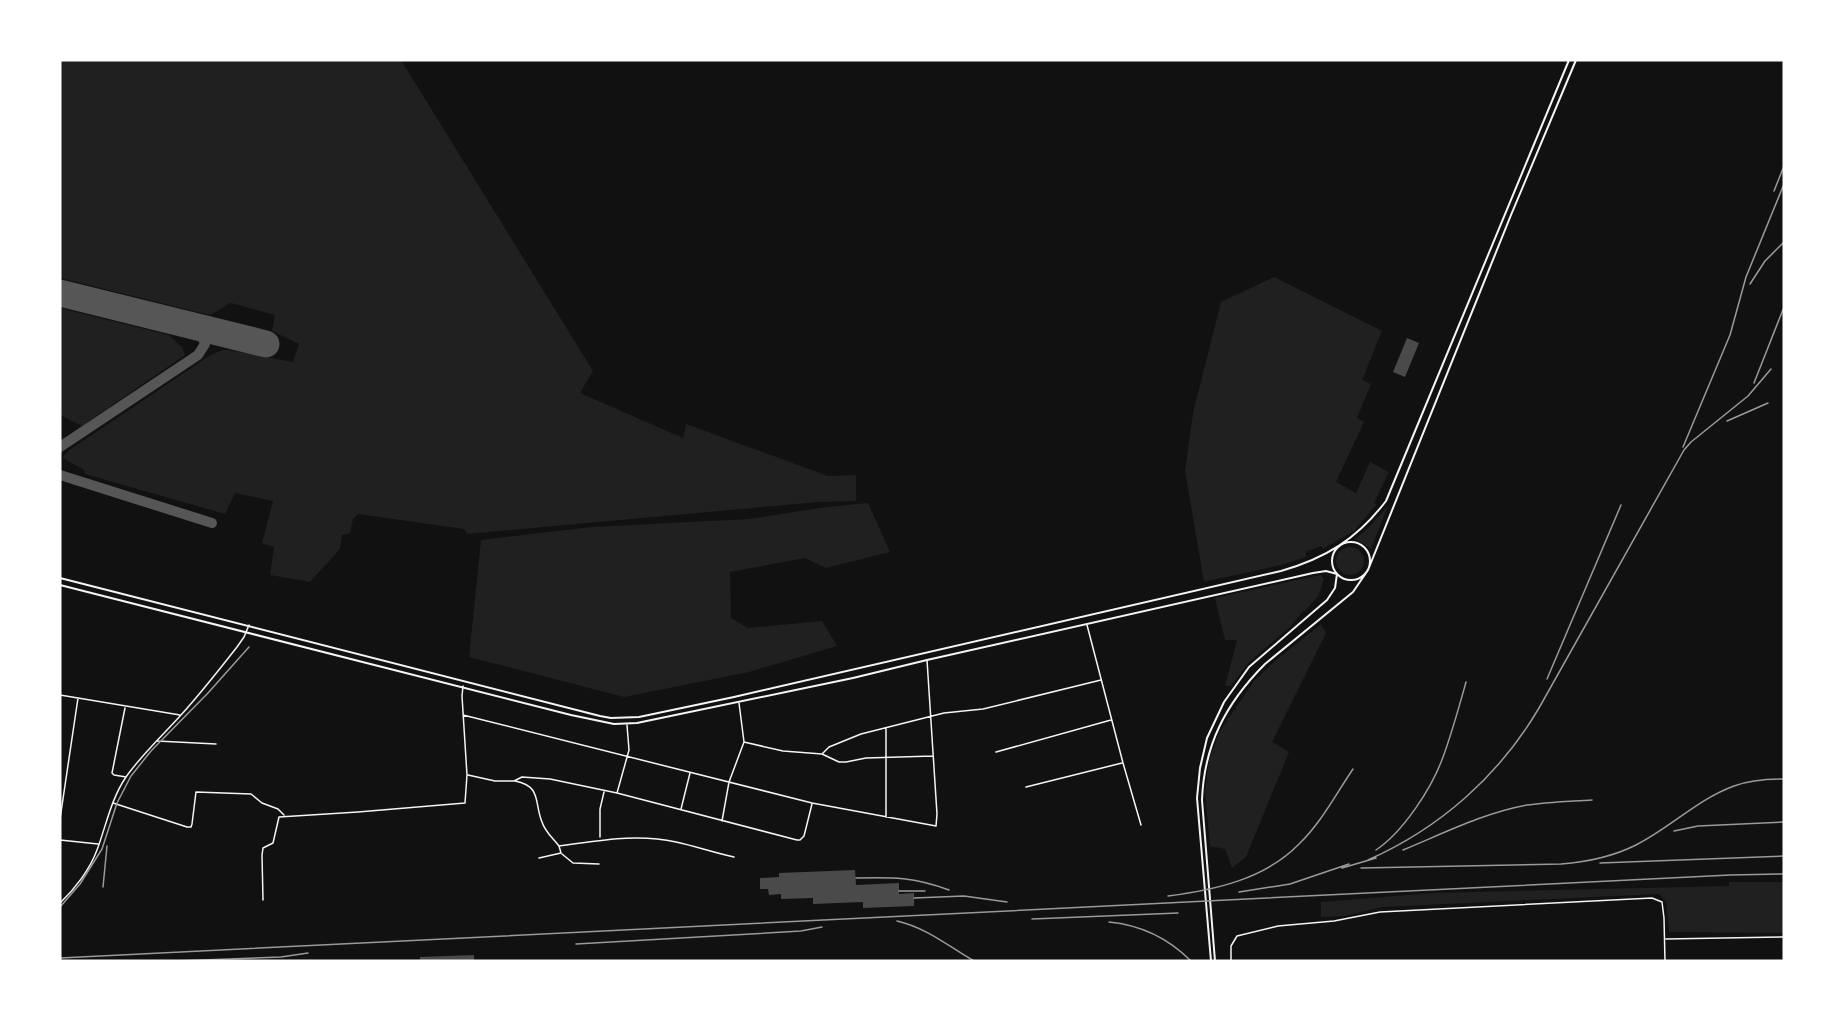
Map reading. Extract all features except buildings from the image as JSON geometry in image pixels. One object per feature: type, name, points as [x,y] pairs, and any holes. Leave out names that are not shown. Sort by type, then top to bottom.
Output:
[{"type":"main road","points":[[60,578],[600,716],[631,718],[734,697],[1281,571],[1320,558],[1361,530],[1386,501],[1569,60]]},
{"type":"main road","points":[[1215,961],[1202,800],[1206,763],[1217,731],[1227,711],[1253,676],[1353,592],[1368,570],[1576,60]]},
{"type":"main road","points":[[60,585],[602,722],[627,724],[853,678],[1313,573],[1326,572],[1337,574],[1348,580],[1354,580],[1368,570],[1370,557],[1363,547],[1352,542],[1340,546],[1333,554],[1334,570],[1337,574],[1335,588],[1327,600],[1249,667],[1230,692],[1218,714],[1202,754],[1197,798],[1211,961]]},
{"type":"street","points":[[1087,624],[1141,825]]},
{"type":"street","points":[[60,903],[70,894],[97,852],[112,803],[126,777],[242,641],[249,625]]},
{"type":"street","points":[[464,715],[812,803],[936,826],[932,716],[927,660]]},
{"type":"street","points":[[822,754],[829,747],[861,734],[944,713],[983,709],[1101,680]]},
{"type":"street","points":[[263,900],[263,848],[273,843],[279,817],[465,803],[467,775],[463,686]]},
{"type":"street","points":[[60,695],[181,715]]},
{"type":"street","points":[[60,819],[78,698]]},
{"type":"street","points":[[722,821],[729,782],[744,742],[739,702]]},
{"type":"street","points":[[125,707],[112,773],[126,777]]},
{"type":"street","points":[[996,752],[1112,719]]},
{"type":"street","points":[[617,793],[629,750],[627,724]]},
{"type":"street","points":[[886,728],[886,818]]},
{"type":"street","points":[[156,741],[216,744]]},
{"type":"street","points":[[744,742],[783,751],[822,754],[839,762],[866,758],[934,756]]},
{"type":"street","points":[[1026,787],[1123,763]]},
{"type":"street","points":[[681,809],[690,772]]},
{"type":"street","points":[[467,775],[495,781],[525,783],[533,789],[541,821],[545,830],[560,846],[561,853],[573,863],[600,864]]},
{"type":"street","points":[[514,781],[522,777],[550,779],[617,793],[800,840],[804,836],[812,803]]},
{"type":"street","points":[[600,839],[600,809],[604,791]]},
{"type":"street","points":[[112,803],[187,827],[191,827],[192,824],[196,792],[251,794],[262,803],[278,809],[284,815]]},
{"type":"street","points":[[560,846],[600,839],[674,841],[734,857]]},
{"type":"street","points":[[60,840],[99,844]]},
{"type":"street","points":[[539,858],[561,853]]},
{"type":"street","points":[[1232,961],[1231,946],[1236,936],[1278,926],[1334,921],[1380,912],[1459,906],[1652,898],[1662,902],[1665,961]]},
{"type":"street","points":[[1665,939],[1784,937]]},
{"type":"shaded area","points":[[60,60],[401,60],[593,371],[580,393],[683,438],[686,424],[828,476],[856,475],[856,501],[818,502],[467,534],[464,529],[358,514],[353,519],[350,533],[342,535],[340,549],[310,582],[270,575],[274,547],[262,543],[273,501],[235,493],[225,514],[85,474],[83,469],[62,458],[68,451],[209,356],[222,350],[229,350],[293,362],[299,344],[272,331],[275,315],[231,303],[210,315],[60,278]]},
{"type":"shaded area","points":[[1274,277],[1382,331],[1362,380],[1371,384],[1357,418],[1364,422],[1336,482],[1356,493],[1370,462],[1389,472],[1374,503],[1377,504],[1354,531],[1323,549],[1321,546],[1306,552],[1306,557],[1281,565],[1204,582],[1185,471],[1193,413],[1221,302]]},
{"type":"shaded area","points":[[60,308],[169,335],[182,347],[185,355],[82,426],[60,415]]},
{"type":"shaded area","points":[[868,503],[890,552],[826,568],[805,558],[730,572],[731,618],[748,628],[822,621],[837,646],[749,672],[624,697],[469,657],[481,540],[592,527],[749,519]]},
{"type":"shaded area","points":[[1388,506],[1371,549],[1355,539],[1366,530]]},
{"type":"shaded area","points":[[1350,547],[1360,551],[1364,561],[1360,571],[1350,575],[1340,571],[1336,561],[1340,551]]},
{"type":"shaded area","points":[[1320,575],[1324,578],[1319,595],[1290,627],[1249,662],[1231,686],[1225,686],[1237,640],[1225,640],[1215,598]]},
{"type":"shaded area","points":[[1321,624],[1326,633],[1272,742],[1289,752],[1246,857],[1232,868],[1225,849],[1210,846],[1205,793],[1209,760],[1220,731],[1254,681]]},
{"type":"shaded area","points":[[1729,882],[1784,882],[1784,933],[1669,932],[1666,902],[1659,894],[1382,907],[1345,916],[1321,917],[1321,902],[1433,893],[1729,886]]},
{"type":"taxiway","points":[[60,447],[198,355],[205,344],[201,334],[193,326]]},
{"type":"taxiway","points":[[60,475],[212,523]]},
{"type":"runway","points":[[60,293],[266,344]]},
{"type":"railway","points":[[1774,191],[1784,166]]},
{"type":"railway","points":[[1683,447],[1730,335],[1746,277],[1784,184]]},
{"type":"railway","points":[[1750,284],[1765,261],[1784,242]]},
{"type":"railway","points":[[1754,383],[1784,307]]},
{"type":"railway","points":[[1368,860],[1394,847],[1443,816],[1466,798],[1506,756],[1539,708],[1684,450],[1748,396],[1771,369]]},
{"type":"railway","points":[[1727,421],[1768,403]]},
{"type":"railway","points":[[1547,679],[1621,505]]},
{"type":"railway","points":[[60,907],[80,884],[102,849],[117,803],[131,776],[151,751],[249,647]]},
{"type":"railway","points":[[1376,850],[1406,821],[1432,782],[1446,748],[1466,682]]},
{"type":"railway","points":[[1168,896],[1238,881],[1271,866],[1286,856],[1314,827],[1353,769]]},
{"type":"railway","points":[[1361,868],[1561,864],[1590,860],[1609,856],[1636,845],[1708,798],[1734,786],[1759,780],[1784,779]]},
{"type":"railway","points":[[1403,850],[1464,824],[1512,808],[1543,803],[1592,800]]},
{"type":"railway","points":[[1674,831],[1698,826],[1784,822]]},
{"type":"railway","points":[[103,887],[107,846]]},
{"type":"railway","points":[[1600,863],[1784,856]]},
{"type":"railway","points":[[1342,868],[1376,858]]},
{"type":"railway","points":[[1239,892],[1290,884],[1349,864]]},
{"type":"railway","points":[[60,958],[1784,874]]},
{"type":"railway","points":[[856,878],[903,879],[925,882],[949,890]]},
{"type":"railway","points":[[899,891],[925,891]]},
{"type":"railway","points":[[914,898],[964,896],[1007,902]]},
{"type":"railway","points":[[1032,919],[1178,913]]},
{"type":"railway","points":[[897,921],[928,933],[974,961]]},
{"type":"railway","points":[[1109,922],[1132,926],[1154,934],[1191,961]]},
{"type":"railway","points":[[576,944],[801,931],[822,927]]},
{"type":"railway","points":[[175,961],[281,957],[308,953]]}]
